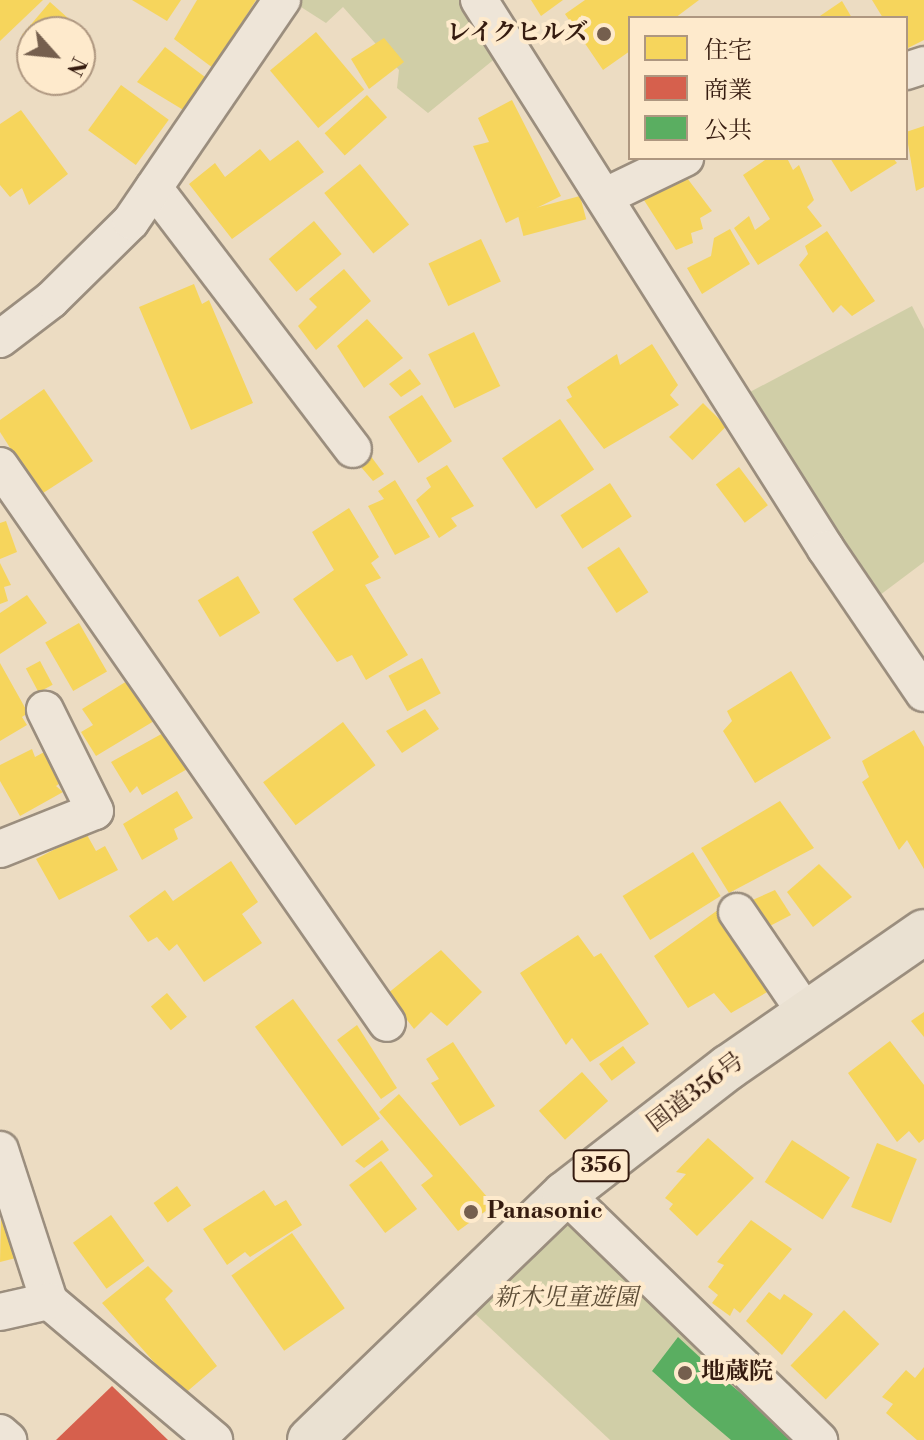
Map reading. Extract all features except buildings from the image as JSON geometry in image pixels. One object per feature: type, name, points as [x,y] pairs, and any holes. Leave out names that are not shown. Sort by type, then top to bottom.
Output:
[{"type":"highway","name":"国道356号","points":[[310,1440],[565,1194],[806,1013],[924,932]]},
{"type":"street","points":[[0,339],[71,281],[131,221],[282,0]]},
{"type":"street","points":[[479,0],[606,196],[826,549],[924,693]]},
{"type":"street","points":[[606,196],[681,160]]},
{"type":"street","points":[[154,188],[353,449]]},
{"type":"street","points":[[0,466],[387,1023]]},
{"type":"street","points":[[0,849],[95,811],[45,710]]},
{"type":"street","points":[[737,912],[806,1013]]},
{"type":"street","points":[[0,1150],[49,1301],[214,1440]]},
{"type":"street","points":[[565,1194],[819,1440]]},
{"type":"street","points":[[0,1312],[49,1301]]},
{"type":"street","points":[[0,1433],[8,1440]]},
{"type":"green space","points":[[290,0],[478,0],[512,45],[428,113],[397,88],[399,70],[343,7],[326,23]]},
{"type":"green space","points":[[912,306],[924,329],[924,562],[868,604],[735,400]]},
{"type":"green space","name":"新木児童遊園","points":[[565,1194],[818,1440],[610,1440],[458,1298]]},
{"type":"place","name":"レイクヒルズ","points":[[604,34]]},
{"type":"place","name":"Panasonic","points":[[471,1212]]},
{"type":"place","name":"地蔵院","points":[[685,1373]]}]
